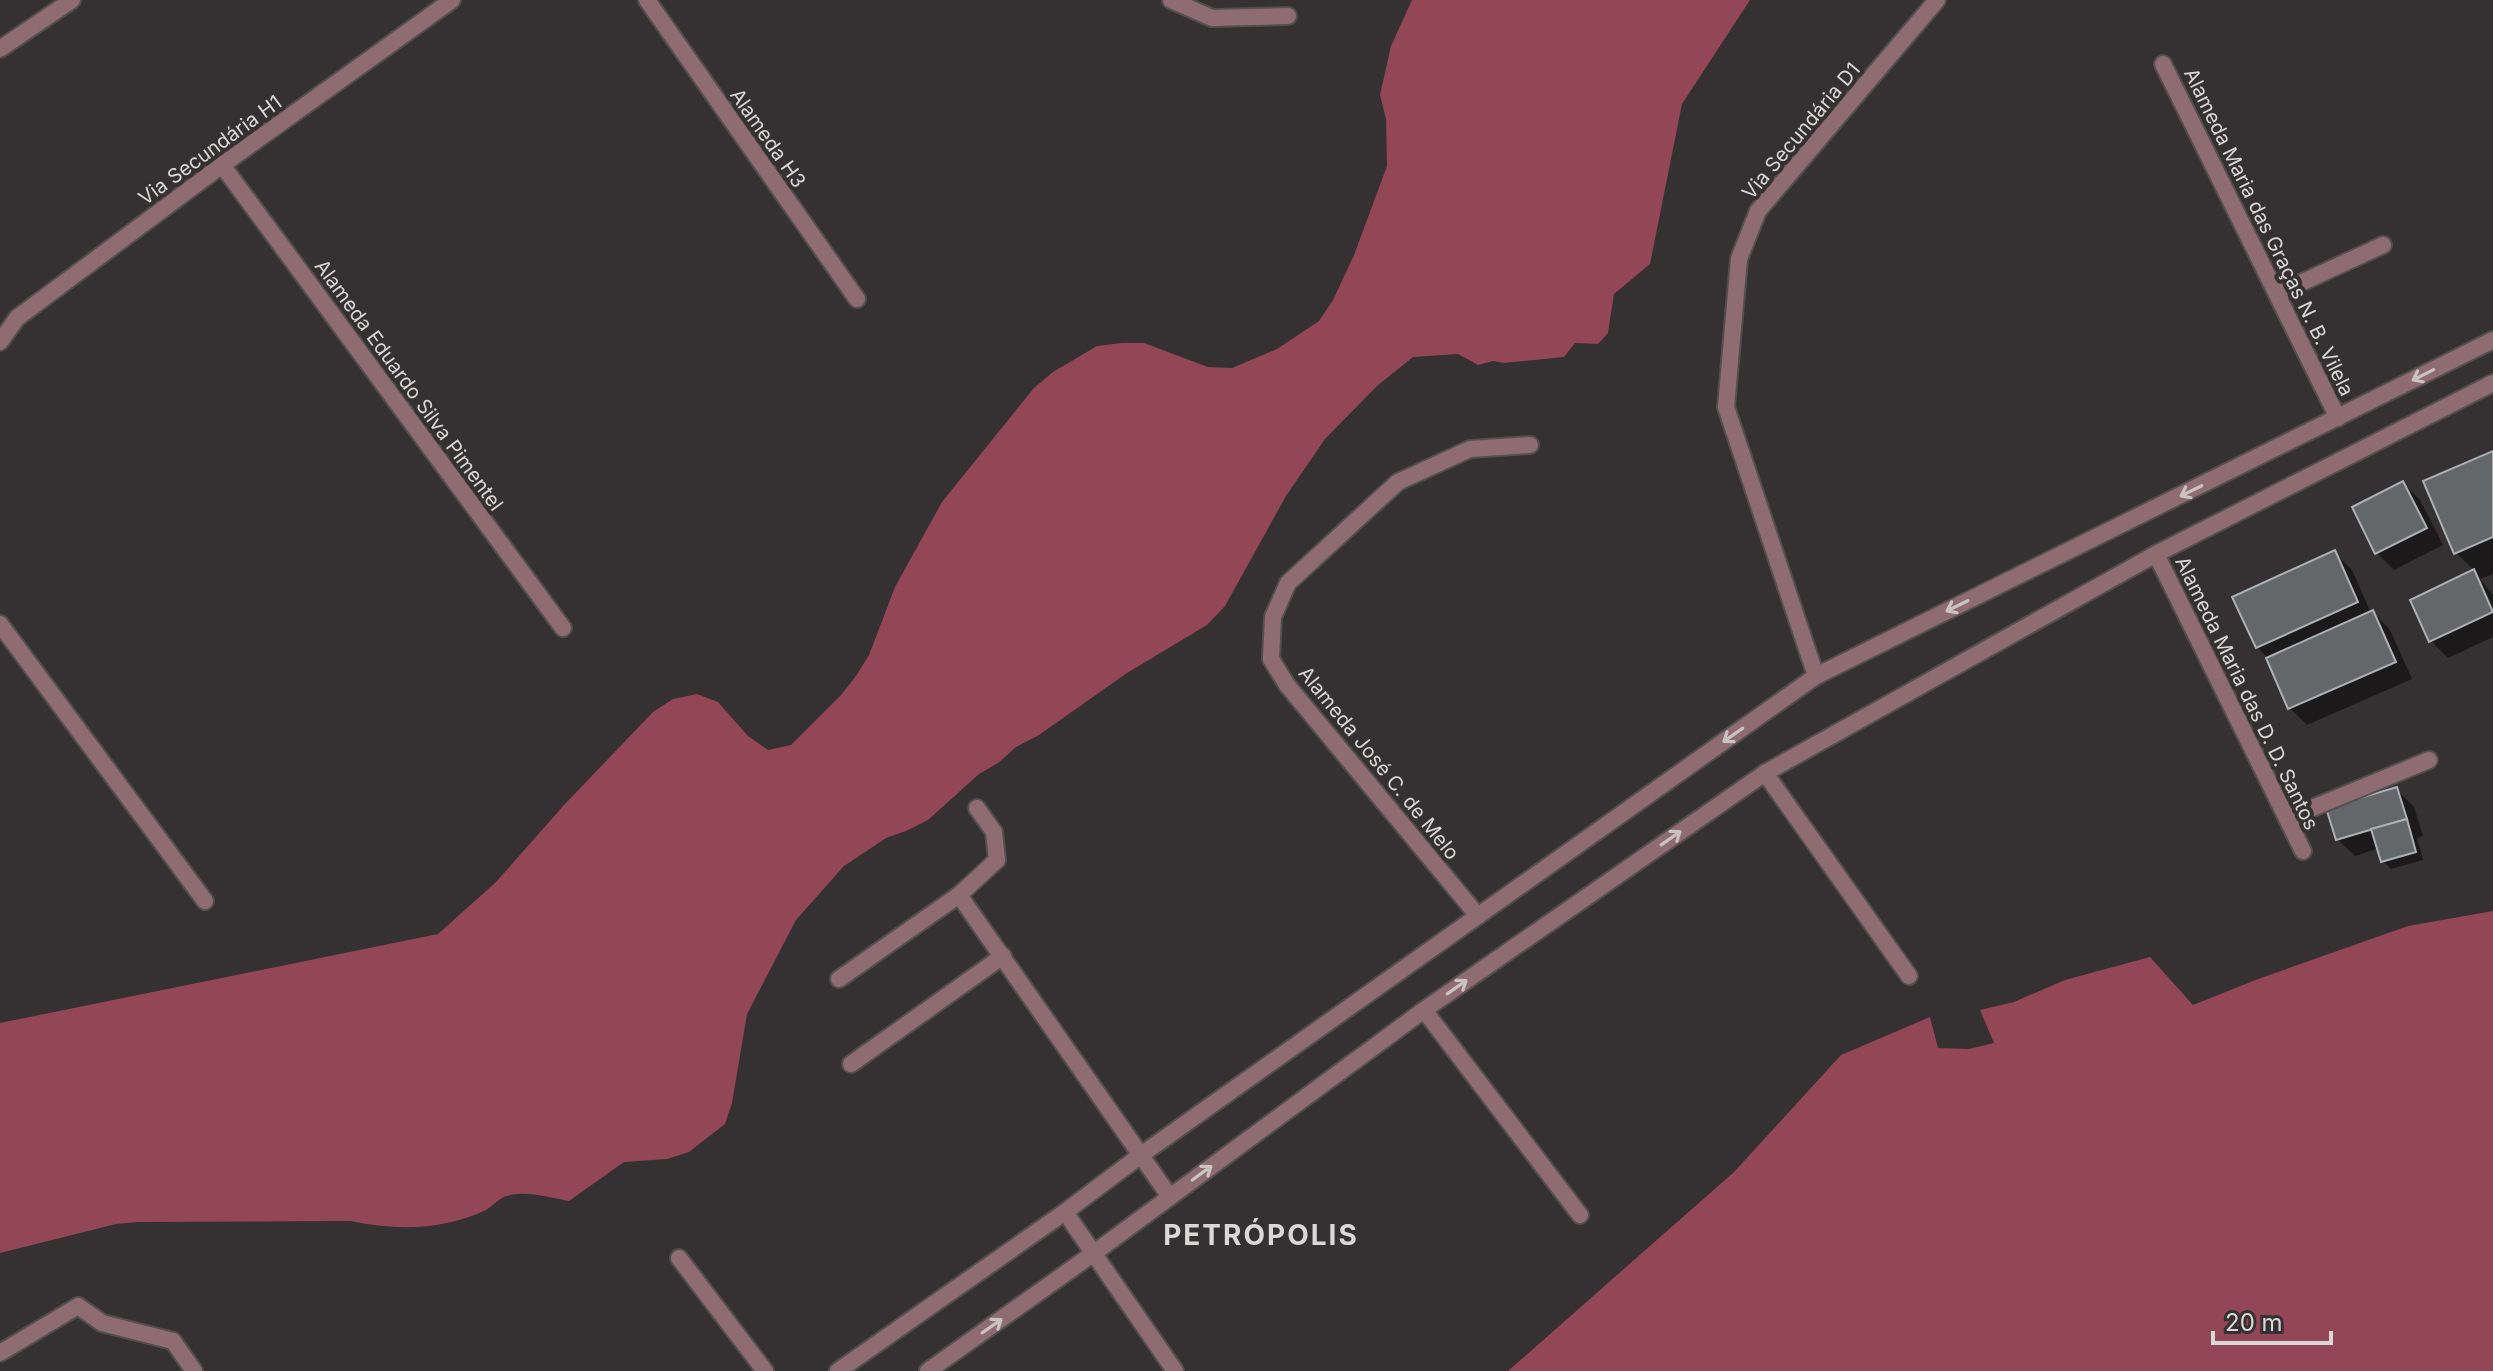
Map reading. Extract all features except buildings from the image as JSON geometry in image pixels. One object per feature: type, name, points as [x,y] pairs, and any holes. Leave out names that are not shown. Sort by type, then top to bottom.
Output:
[{"type":"street","points":[[0,49],[72,0]]},
{"type":"street","name":"Via Secundária H1","points":[[0,342],[17,318],[222,165],[452,0]]},
{"type":"street","name":"Alameda H3","points":[[647,0],[857,299]]},
{"type":"street","points":[[1171,0],[1212,18],[1288,16]]},
{"type":"street","name":"Via Secundária D1","points":[[1816,676],[1726,407],[1739,259],[1758,211],[1937,0]]},
{"type":"street","name":"Alameda Maria das Graças N. B. Vilela","points":[[2163,64],[2338,418]]},
{"type":"street","name":"Alameda Eduardo Silva Pimentel","points":[[222,165],[563,628]]},
{"type":"street","points":[[2277,294],[2383,245]]},
{"type":"street","points":[[838,1371],[1816,676],[2493,340]]},
{"type":"street","points":[[928,1371],[1424,1010],[1765,773],[2156,554],[2493,383]]},
{"type":"street","name":"Alameda José C. de Melo","points":[[1478,916],[1287,685],[1271,659],[1273,617],[1288,583],[1398,482],[1470,449],[1530,445]]},
{"type":"street","name":"Alameda Maria das D. D. Santos","points":[[2156,554],[2303,851]]},
{"type":"street","points":[[0,624],[205,901]]},
{"type":"street","points":[[2288,818],[2429,760]]},
{"type":"street","points":[[1765,773],[1909,976]]},
{"type":"street","points":[[839,979],[959,895],[997,860],[994,832],[977,808]]},
{"type":"street","points":[[959,895],[1170,1197]]},
{"type":"street","points":[[851,1064],[1003,956]]},
{"type":"street","points":[[1424,1010],[1580,1215]]},
{"type":"street","points":[[1065,1212],[1175,1371]]},
{"type":"street","points":[[679,1258],[765,1371]]},
{"type":"street","points":[[0,1353],[78,1306],[102,1323],[173,1341],[194,1371]]},
{"type":"shaded area","points":[[1412,0],[1750,0],[1682,104],[1650,264],[1614,294],[1608,333],[1598,344],[1575,343],[1564,357],[1504,363],[1493,361],[1478,365],[1458,354],[1413,357],[1377,386],[1325,439],[1286,496],[1225,606],[1207,625],[1127,673],[1039,735],[1016,747],[979,774],[928,820],[886,838],[844,866],[796,920],[747,1014],[732,1103],[725,1124],[689,1152],[667,1159],[624,1162],[569,1201],[514,1194],[486,1210],[454,1222],[403,1227],[351,1221],[138,1222],[116,1224],[0,1253],[0,1023],[438,934],[496,882],[653,712],[673,699],[697,694],[718,702],[748,736],[768,750],[791,745],[856,676],[869,655],[895,587],[942,502],[1034,388],[1053,372],[1097,346],[1122,343],[1144,343],[1208,367],[1232,368],[1277,349],[1319,321],[1333,300],[1354,255],[1387,166],[1386,119],[1380,95],[1391,46]]},
{"type":"shaded area","points":[[2493,911],[2493,1371],[1508,1371],[1734,1172],[1841,1055],[1930,1017],[1938,1048],[1969,1049],[1994,1043],[1980,1010],[2014,1002],[2065,980],[2150,957],[2193,1005],[2408,926]]},
{"type":"district","name":"PETRÓPOLIS","points":[[1261,1235]]}]
